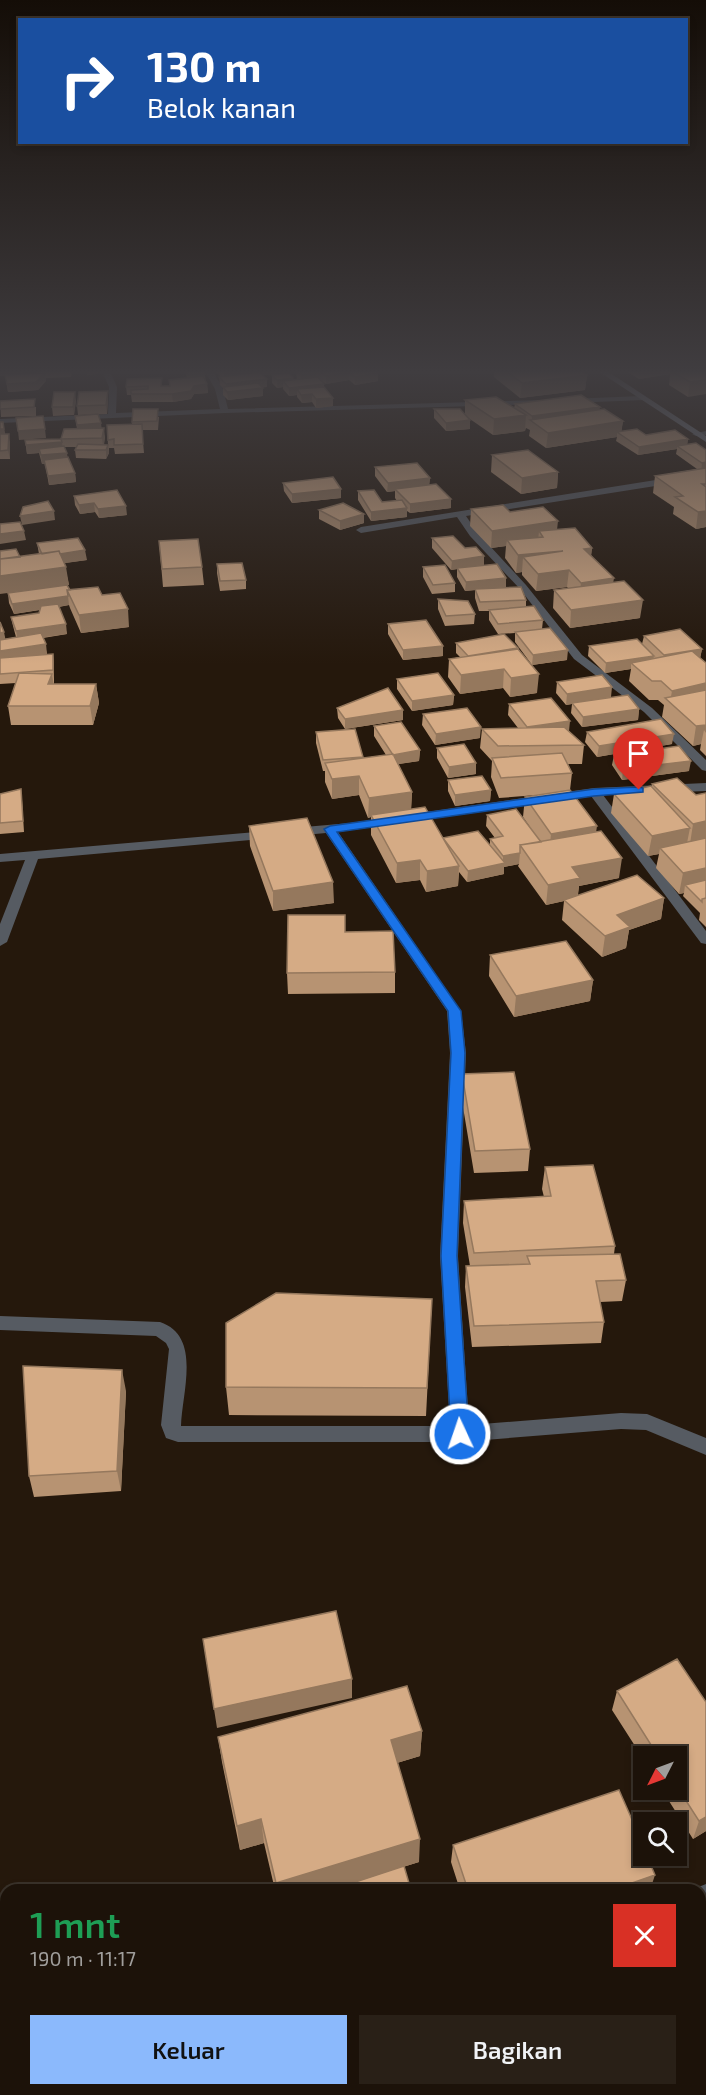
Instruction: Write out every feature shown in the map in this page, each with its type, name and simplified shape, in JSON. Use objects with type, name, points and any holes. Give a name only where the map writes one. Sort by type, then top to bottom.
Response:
[{"type":"street","points":[[361,530],[706,475]]},
{"type":"street","points":[[460,514],[473,534],[523,587],[578,657],[648,710],[706,766]]},
{"type":"street","points":[[0,858],[330,829],[594,792],[706,787]]},
{"type":"street","points":[[594,792],[706,940]]},
{"type":"street","points":[[330,829],[454,1011],[458,1053],[449,1256],[460,1434]]},
{"type":"street","points":[[0,942],[33,855]]},
{"type":"street","points":[[0,1323],[160,1329],[172,1338],[178,1349],[171,1425],[173,1431],[178,1434],[460,1434],[621,1421],[647,1422],[706,1447]]},
{"type":"building","points":[[46,469],[73,469],[75,473],[48,476]]},
{"type":"building","points":[[376,469],[422,469],[430,478],[388,483]]},
{"type":"building","points":[[510,469],[554,469],[558,472],[522,478]]},
{"type":"building","points":[[706,469],[706,484],[702,484],[706,487],[706,511],[698,512],[675,497],[683,496],[655,476]]},
{"type":"building","points":[[333,477],[341,489],[292,494],[283,483]]},
{"type":"building","points":[[436,484],[451,499],[410,504],[395,489]]},
{"type":"building","points":[[117,490],[126,506],[98,509],[94,503],[79,505],[74,496]]},
{"type":"building","points":[[374,490],[382,502],[402,500],[407,508],[371,512],[358,491]]},
{"type":"building","points":[[48,501],[54,511],[20,516],[23,507]]},
{"type":"building","points":[[343,503],[364,514],[340,521],[319,510]]},
{"type":"building","points":[[503,505],[510,512],[543,507],[558,521],[492,531],[471,509]]},
{"type":"building","points":[[20,522],[24,531],[0,534],[0,524]]},
{"type":"building","points":[[575,528],[592,548],[584,549],[614,578],[581,583],[569,570],[538,574],[523,557],[563,551],[518,555],[507,540],[543,537],[539,531]]},
{"type":"building","points":[[453,536],[465,548],[476,547],[484,556],[452,561],[432,538]]},
{"type":"building","points":[[78,538],[85,550],[42,554],[37,543]]},
{"type":"building","points":[[198,539],[202,567],[162,569],[159,541]]},
{"type":"building","points":[[16,549],[20,557],[0,559],[0,551]]},
{"type":"building","points":[[59,551],[66,567],[0,576],[0,559]]},
{"type":"building","points":[[242,563],[246,580],[220,581],[217,564]]},
{"type":"building","points":[[497,564],[506,578],[466,582],[457,568]]},
{"type":"building","points":[[445,565],[455,583],[433,585],[423,567]]},
{"type":"building","points":[[624,581],[643,600],[571,610],[554,590]]},
{"type":"building","points":[[67,585],[70,590],[67,590],[68,596],[12,604],[8,593]]},
{"type":"building","points":[[98,587],[102,595],[120,593],[128,609],[79,615],[67,590]]},
{"type":"building","points":[[521,587],[526,600],[480,602],[475,589]]},
{"type":"building","points":[[438,599],[468,601],[475,614],[446,616]]},
{"type":"building","points":[[58,604],[66,624],[16,631],[11,617],[39,613],[41,606]]},
{"type":"building","points":[[534,606],[543,620],[498,624],[489,610]]},
{"type":"building","points":[[426,620],[443,646],[403,650],[388,624]]},
{"type":"building","points":[[550,628],[568,650],[533,655],[515,632]]},
{"type":"building","points":[[680,629],[702,649],[664,655],[644,636]]},
{"type":"building","points":[[41,633],[46,644],[0,651],[0,640]]},
{"type":"building","points":[[504,634],[518,648],[468,656],[456,643]]},
{"type":"building","points":[[637,639],[654,656],[606,663],[589,646]]},
{"type":"building","points":[[518,649],[539,674],[511,678],[504,669],[461,675],[449,659]]},
{"type":"building","points":[[692,651],[706,663],[706,683],[672,691],[661,681],[652,681],[631,663]]},
{"type":"building","points":[[53,654],[53,670],[0,674],[0,658]]},
{"type":"building","points":[[19,673],[52,674],[48,684],[96,684],[90,706],[8,706]]},
{"type":"building","points":[[438,673],[454,695],[412,701],[397,679]]},
{"type":"building","points":[[602,675],[612,687],[567,694],[557,682]]},
{"type":"building","points":[[388,688],[403,710],[345,719],[337,708]]},
{"type":"building","points":[[706,690],[706,725],[696,726],[665,698]]},
{"type":"building","points":[[628,695],[639,709],[583,717],[572,703]]},
{"type":"building","points":[[551,698],[570,721],[527,727],[509,704]]},
{"type":"building","points":[[467,708],[481,727],[436,734],[423,714]]},
{"type":"building","points":[[661,719],[674,734],[599,746],[587,732]]},
{"type":"building","points":[[401,722],[420,750],[393,755],[374,726]]},
{"type":"building","points":[[564,727],[584,745],[498,746],[482,729]]},
{"type":"building","points":[[355,729],[363,757],[323,760],[316,732]]},
{"type":"building","points":[[464,744],[476,763],[449,767],[437,748]]},
{"type":"building","points":[[679,746],[691,761],[623,769],[614,755]]},
{"type":"building","points":[[562,753],[572,773],[501,778],[492,758]]},
{"type":"building","points":[[393,754],[412,792],[369,798],[359,776],[332,779],[325,763]]},
{"type":"building","points":[[482,776],[491,790],[455,795],[448,780]]},
{"type":"building","points":[[677,778],[696,795],[706,793],[706,821],[693,824],[652,784]]},
{"type":"building","points":[[651,786],[690,828],[652,836],[614,794]]},
{"type":"building","points":[[21,789],[23,821],[0,823],[0,794]]},
{"type":"building","points":[[570,790],[597,826],[551,834],[525,797]]},
{"type":"building","points":[[425,807],[459,866],[427,871],[420,860],[397,863],[371,815]]},
{"type":"building","points":[[516,809],[541,842],[520,845],[520,853],[503,856],[490,839],[503,836],[487,815]]},
{"type":"building","points":[[307,818],[333,882],[273,891],[249,826]]},
{"type":"building","points":[[478,831],[505,863],[468,871],[443,838]]},
{"type":"building","points":[[601,831],[622,858],[572,867],[580,878],[548,885],[520,845]]},
{"type":"building","points":[[706,838],[706,868],[683,873],[660,848]]},
{"type":"building","points":[[637,875],[664,898],[617,915],[630,927],[605,936],[564,900]]},
{"type":"building","points":[[706,880],[706,898],[702,899],[702,902],[685,885]]},
{"type":"building","points":[[288,915],[345,915],[345,932],[393,931],[395,972],[287,973]]},
{"type":"building","points":[[566,941],[593,980],[516,996],[490,955]]},
{"type":"building","points":[[514,1072],[530,1149],[475,1151],[462,1074]]},
{"type":"building","points":[[593,1165],[615,1246],[474,1253],[464,1201],[551,1196],[545,1167]]},
{"type":"building","points":[[620,1254],[626,1280],[596,1281],[604,1322],[474,1326],[466,1266],[530,1264],[527,1256]]},
{"type":"building","points":[[276,1293],[432,1299],[427,1388],[226,1387],[226,1323]]},
{"type":"building","points":[[23,1366],[122,1370],[117,1471],[29,1476]]},
{"type":"building","points":[[336,1611],[352,1679],[214,1709],[203,1639]]},
{"type":"building","points":[[677,1659],[706,1702],[706,1817],[699,1821],[686,1800],[687,1746],[652,1746],[617,1691]]},
{"type":"building","points":[[407,1686],[422,1731],[391,1740],[420,1839],[276,1883],[261,1819],[237,1826],[218,1737]]},
{"type":"building","points":[[619,1790],[633,1822],[633,1866],[651,1866],[655,1875],[629,1884],[466,1884],[453,1845]]},
{"type":"building","points":[[404,1866],[409,1884],[349,1884]]},
{"type":"route","points":[[460,1434],[449,1256],[458,1053],[454,1011],[330,829],[594,792],[639,790]]}]
